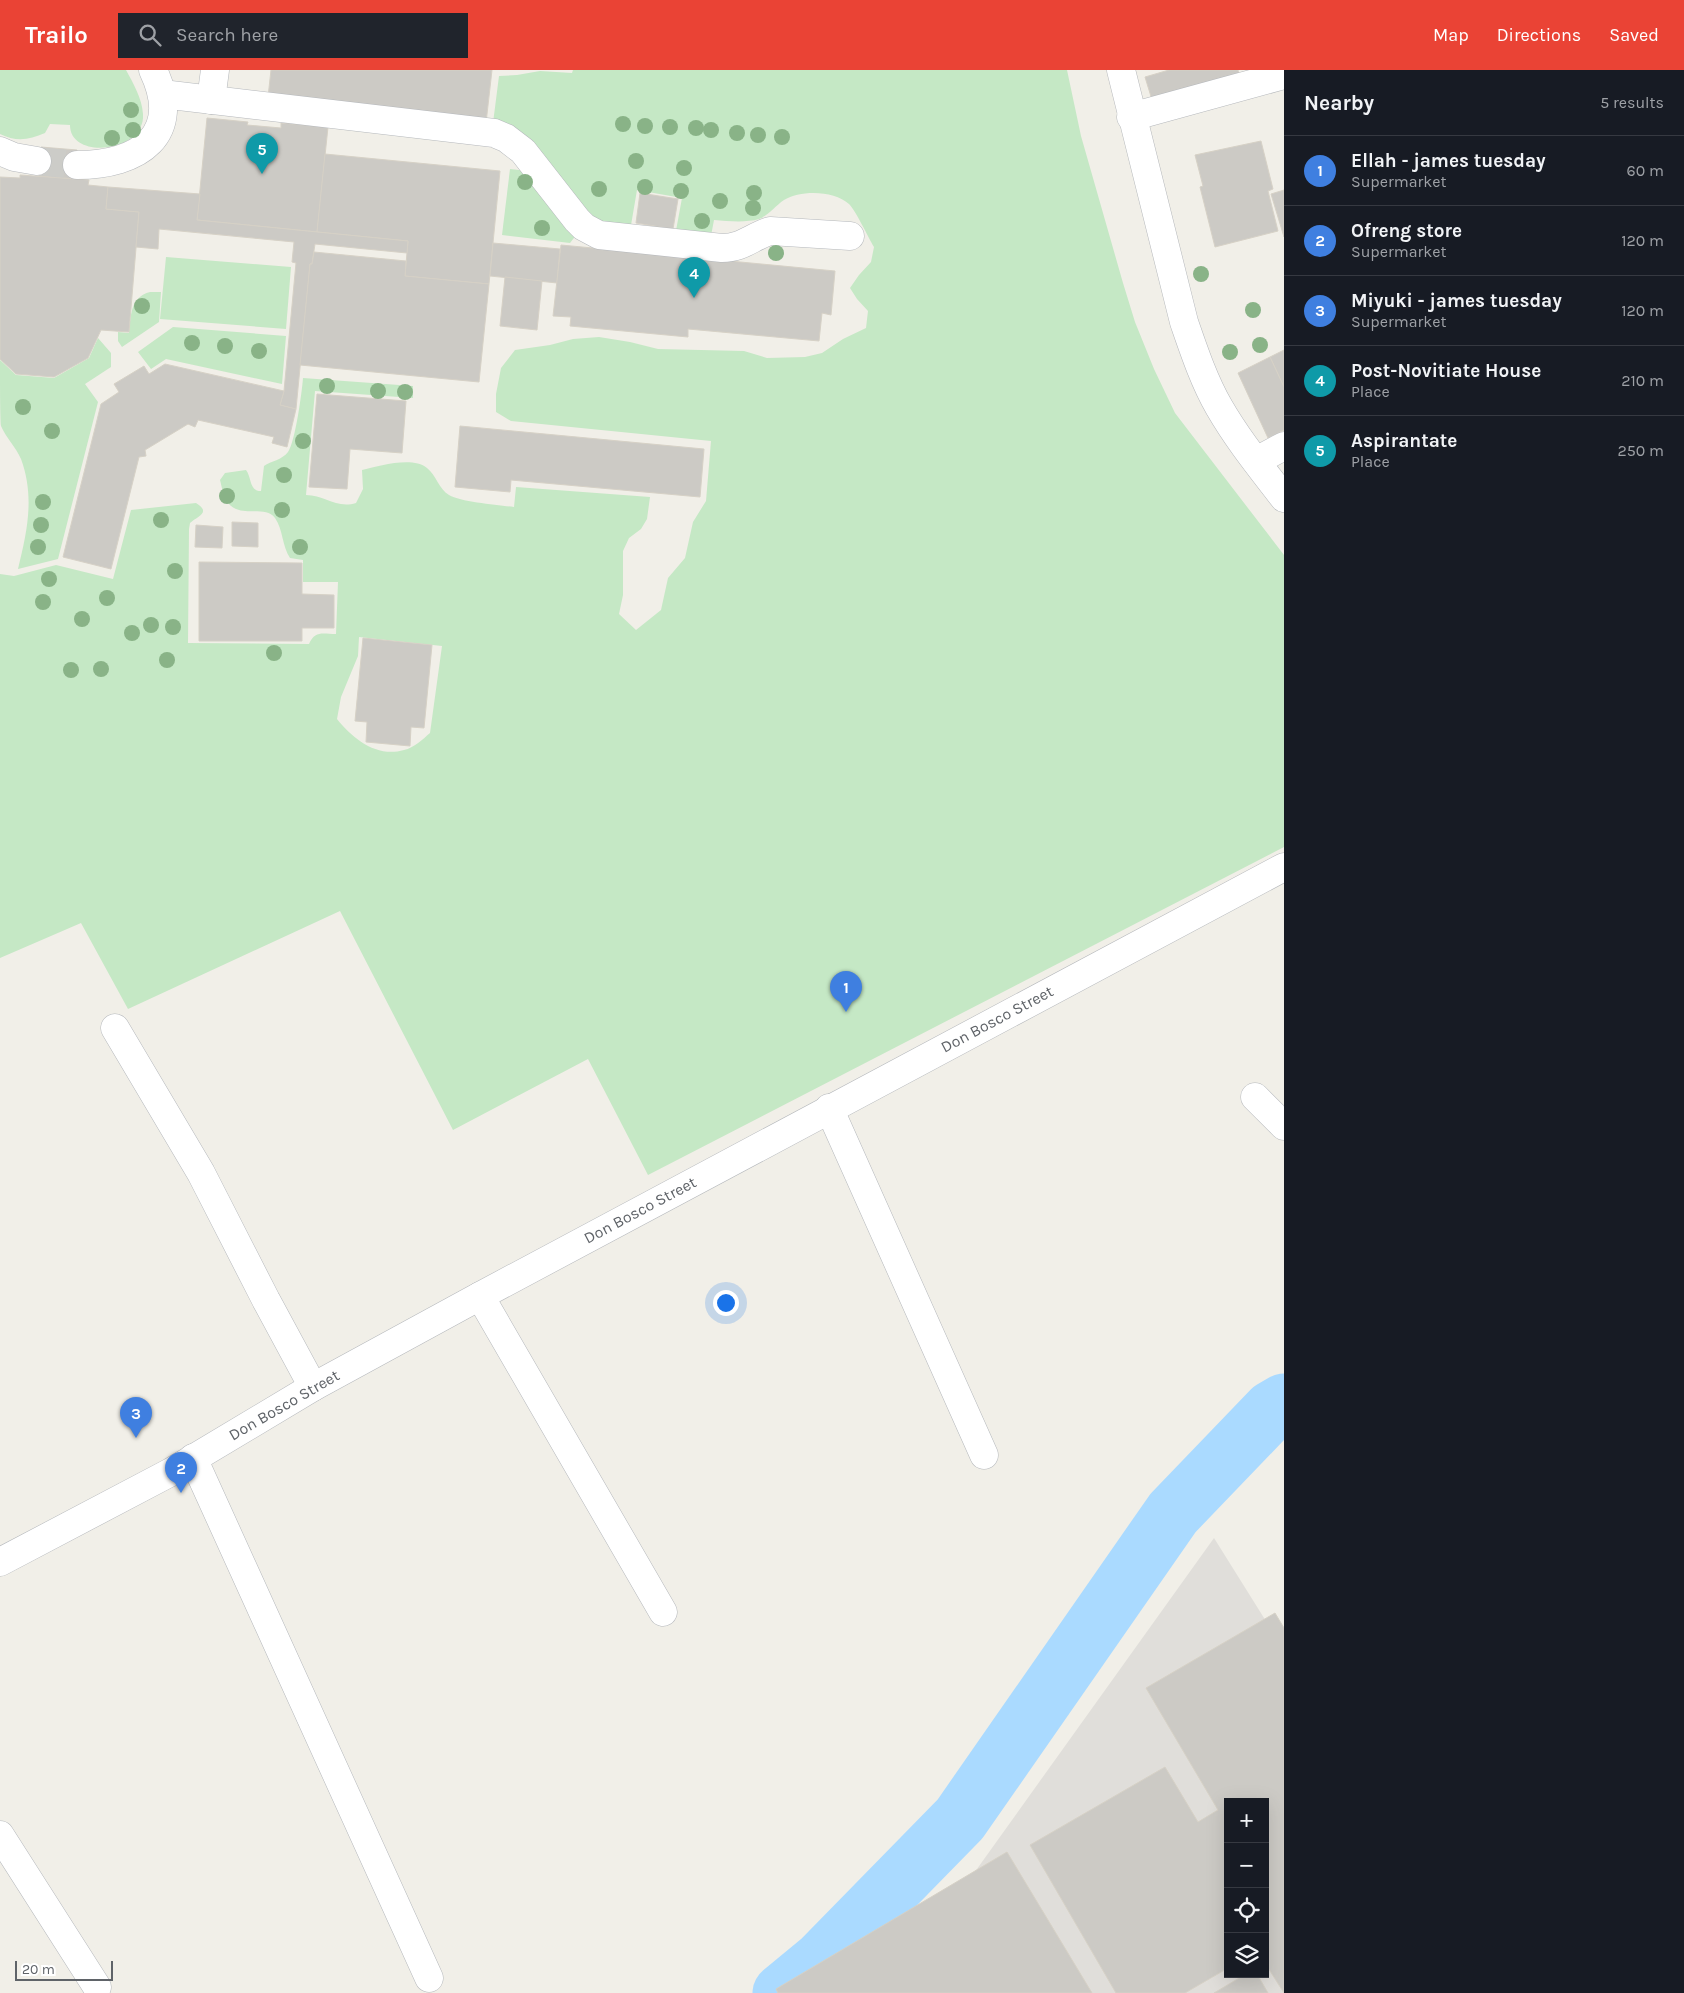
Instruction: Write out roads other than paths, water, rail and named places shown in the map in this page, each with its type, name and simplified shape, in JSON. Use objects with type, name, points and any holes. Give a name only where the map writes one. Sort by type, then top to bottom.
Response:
[{"type":"street","points":[[211,100],[215,70]]},
{"type":"street","points":[[1121,70],[1131,117],[1190,340],[1218,405],[1284,498]]},
{"type":"street","points":[[1131,117],[1284,75]]},
{"type":"street","points":[[158,82],[211,100],[494,133],[506,138],[523,151],[577,220],[584,227],[599,235],[722,248],[742,246],[760,234],[770,232],[850,236]]},
{"type":"street","points":[[77,165],[112,162],[127,158],[150,141],[161,125],[164,107],[158,82]]},
{"type":"street","points":[[0,151],[14,157],[37,161]]},
{"type":"street","points":[[1256,461],[1284,446]]},
{"type":"street","name":"Don Bosco Street","points":[[0,1562],[171,1472],[314,1387],[480,1296],[829,1108],[1284,867]]},
{"type":"street","points":[[115,1028],[201,1173],[266,1300],[314,1387]]},
{"type":"street","points":[[1255,1097],[1284,1126]]},
{"type":"street","points":[[829,1108],[984,1455]]},
{"type":"street","points":[[480,1296],[663,1612]]},
{"type":"street","points":[[193,1458],[429,1978]]},
{"type":"street","points":[[0,1835],[97,1987]]},
{"type":"waterway","points":[[782,1993],[822,1960],[960,1819],[1173,1513],[1272,1410],[1284,1403]]},
{"type":"tunnel","points":[[37,161],[77,165]]},
{"type":"place","name":"Aspirantate","points":[[262,174]]},
{"type":"place","name":"Post-Novitiate House","points":[[694,298]]},
{"type":"place","name":"Ellah - james tuesday","points":[[846,1012]]},
{"type":"place","name":"Miyuki - james tuesday","points":[[136,1438]]},
{"type":"place","name":"Ofreng store","points":[[181,1493]]}]
